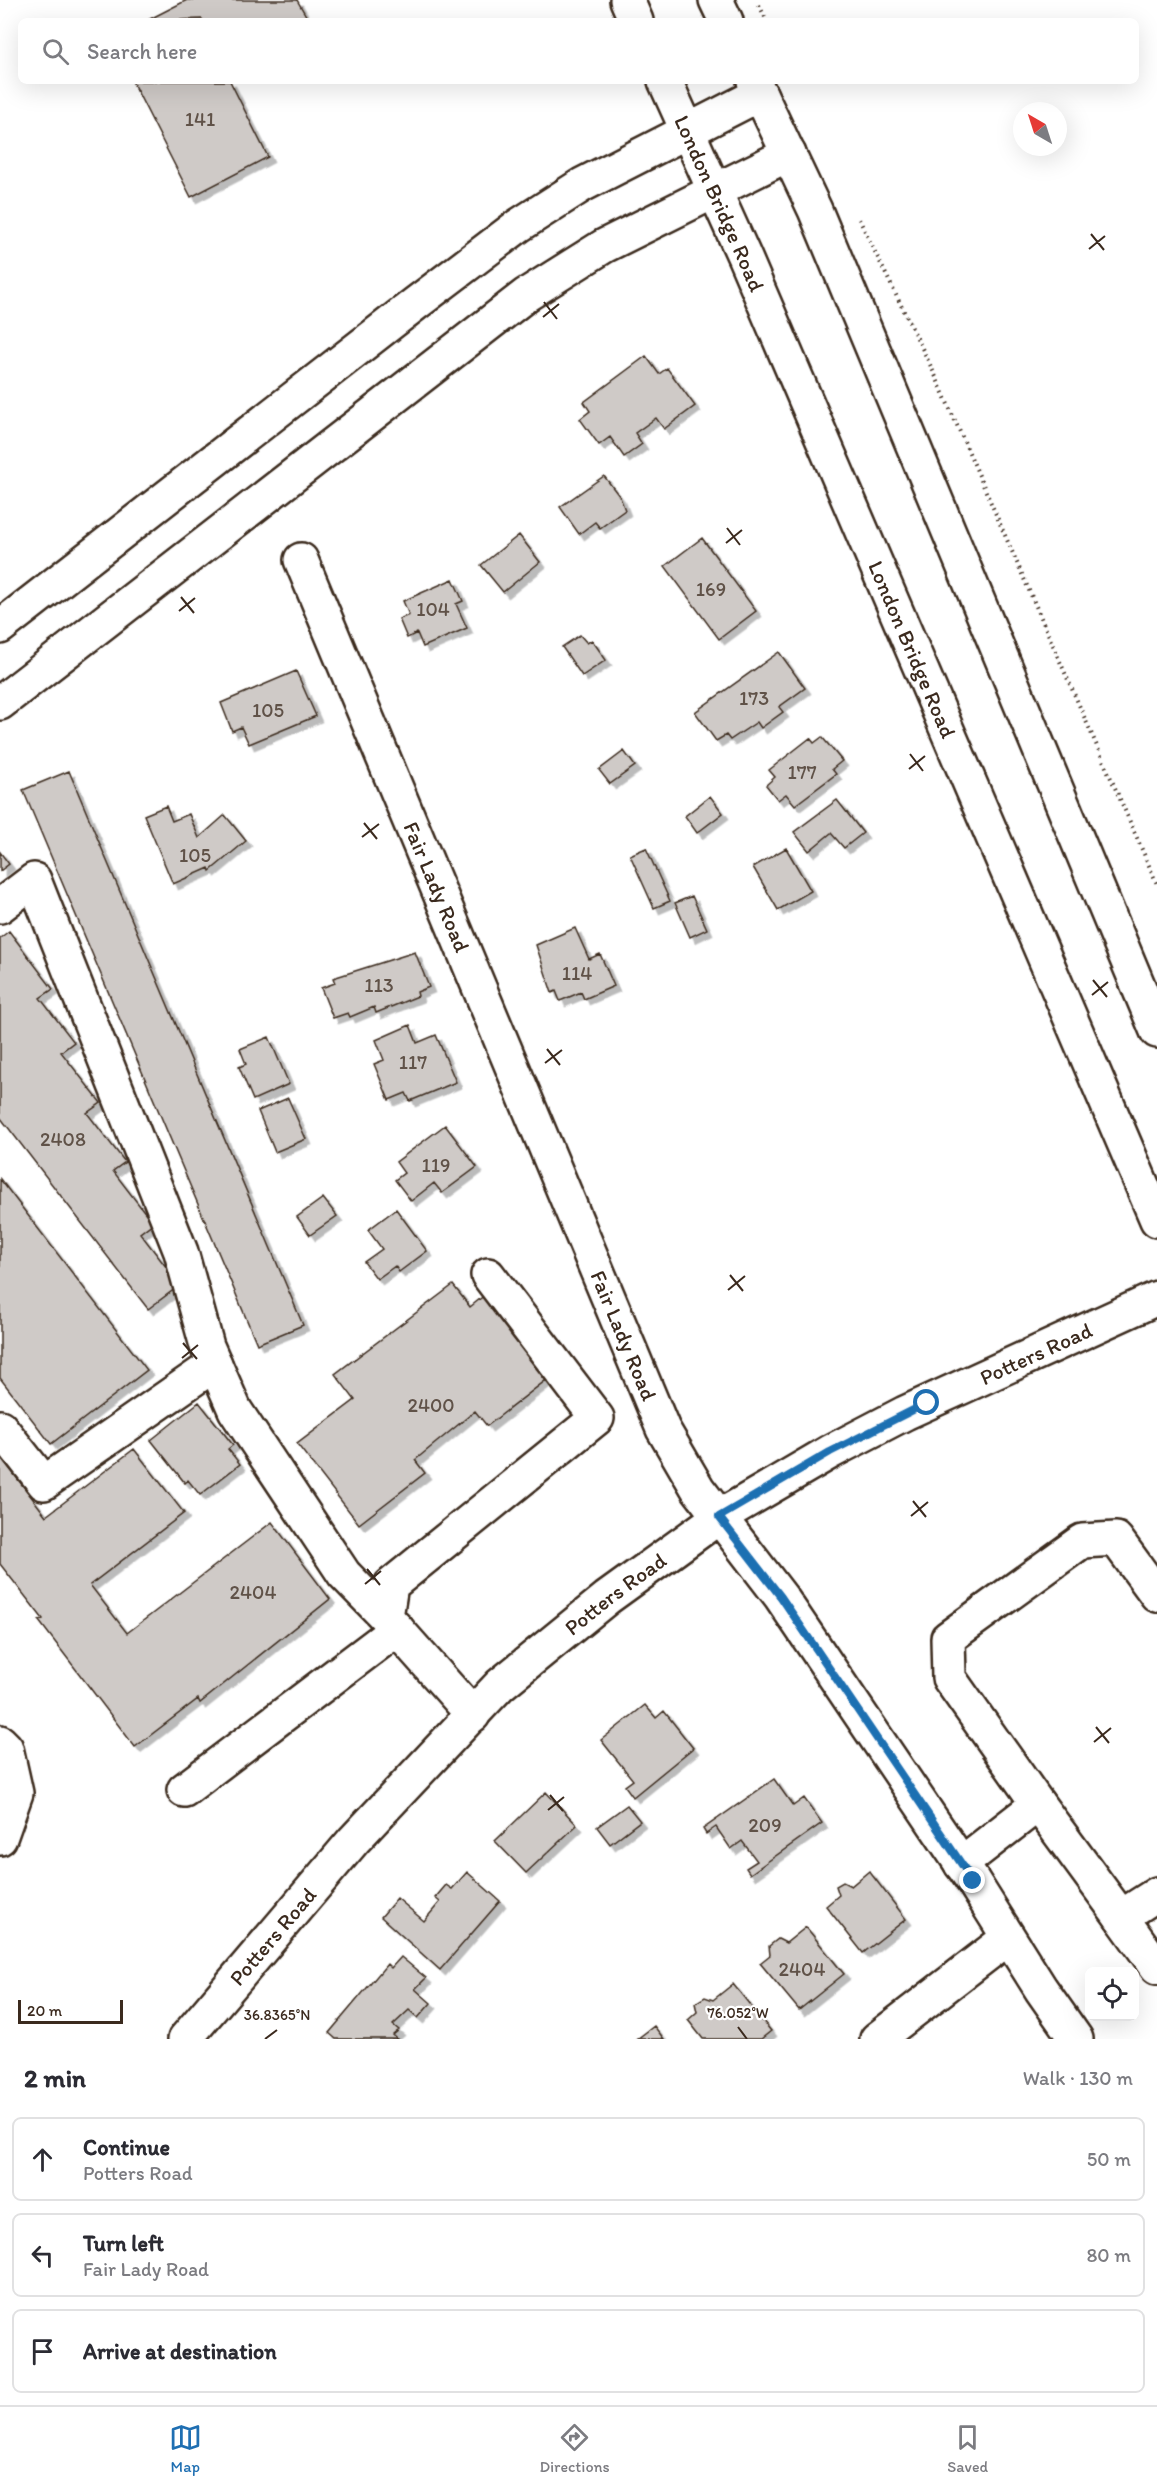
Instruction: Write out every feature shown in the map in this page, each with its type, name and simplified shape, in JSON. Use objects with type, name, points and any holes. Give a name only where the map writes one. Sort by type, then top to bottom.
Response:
[{"type":"main road","points":[[627,0],[635,18]]},
{"type":"main road","name":"London Bridge Road","points":[[666,84],[715,189],[1157,1220]]},
{"type":"main road","points":[[0,627],[518,226],[582,185],[688,129],[757,87],[824,232],[1157,1031]]},
{"type":"main road","points":[[0,703],[526,295],[604,246],[789,154]]},
{"type":"main road","name":"Fair Lady Road","points":[[301,560],[663,1429],[698,1489],[781,1597],[1076,2039]]},
{"type":"main road","points":[[0,906],[34,880],[181,1252],[207,1346],[236,1410],[344,1574],[474,1714]]},
{"type":"main road","points":[[391,1623],[391,1585],[597,1418],[488,1275]]},
{"type":"main road","name":"Potters Road","points":[[185,2039],[354,1840],[500,1685],[607,1598],[719,1517],[830,1452],[905,1413],[1157,1298]]},
{"type":"main road","points":[[0,1427],[44,1483],[215,1364]]},
{"type":"main road","points":[[1157,1595],[1116,1539],[1082,1541],[948,1638],[949,1678],[1157,1967]]},
{"type":"main road","points":[[184,1790],[391,1623]]},
{"type":"main road","points":[[0,1742],[6,1748],[16,1793],[0,1838]]},
{"type":"main road","points":[[961,1864],[1038,1804]]},
{"type":"main road","points":[[1121,1917],[1157,1894]]},
{"type":"main road","points":[[877,2039],[1008,1938]]},
{"type":"path","points":[[757,0],[766,18]]},
{"type":"path","points":[[858,217],[936,377],[1157,884]]},
{"type":"building","points":[[187,0],[297,0],[307,18],[152,18]]},
{"type":"building","points":[[134,84],[232,84],[268,157],[191,197]]},
{"type":"building","points":[[646,356],[659,374],[667,368],[695,406],[664,429],[656,418],[635,433],[642,444],[624,457],[610,437],[599,445],[580,419],[590,411],[584,402]]},
{"type":"building","points":[[604,476],[620,497],[625,510],[600,528],[595,522],[579,534],[560,507]]},
{"type":"building","points":[[519,535],[540,562],[503,592],[481,565]]},
{"type":"building","points":[[702,538],[756,611],[719,639],[665,566]]},
{"type":"building","points":[[453,579],[463,601],[456,604],[467,628],[423,647],[417,633],[407,638],[399,619],[409,615],[403,601]]},
{"type":"building","points":[[580,635],[587,643],[592,640],[606,660],[582,676],[562,647]]},
{"type":"building","points":[[779,652],[805,688],[779,707],[783,712],[761,728],[757,722],[730,740],[726,735],[716,741],[695,712]]},
{"type":"building","points":[[296,671],[316,716],[249,744],[241,727],[232,731],[221,703]]},
{"type":"building","points":[[822,737],[842,761],[832,769],[836,774],[795,805],[786,794],[778,800],[766,785],[775,777],[769,770],[810,738],[814,743]]},
{"type":"building","points":[[624,751],[635,766],[610,784],[599,770]]},
{"type":"building","points":[[69,771],[303,1325],[257,1344],[23,790]]},
{"type":"building","points":[[710,796],[723,813],[697,833],[685,816]]},
{"type":"building","points":[[837,800],[863,833],[844,848],[831,833],[809,851],[794,832]]},
{"type":"building","points":[[166,806],[172,821],[189,814],[199,838],[225,815],[246,841],[210,871],[209,868],[173,884],[144,815]]},
{"type":"building","points":[[646,848],[670,901],[654,908],[630,855]]},
{"type":"building","points":[[786,848],[811,891],[778,910],[753,867]]},
{"type":"building","points":[[0,852],[9,864],[0,871]]},
{"type":"building","points":[[692,896],[707,929],[690,937],[675,903]]},
{"type":"building","points":[[575,928],[589,959],[600,954],[614,986],[584,999],[581,992],[560,1001],[556,991],[552,993],[536,945]]},
{"type":"building","points":[[9,931],[53,989],[40,998],[74,1042],[61,1052],[101,1103],[87,1113],[125,1162],[113,1171],[153,1223],[140,1233],[180,1285],[148,1309],[0,1117],[0,938]]},
{"type":"building","points":[[415,952],[429,987],[417,992],[418,996],[376,1013],[374,1007],[350,1017],[348,1013],[333,1018],[321,988],[335,983],[333,978]]},
{"type":"building","points":[[410,1025],[417,1043],[436,1035],[456,1082],[410,1101],[406,1093],[389,1100],[374,1064],[384,1060],[376,1040]]},
{"type":"building","points":[[269,1037],[289,1084],[253,1100],[239,1067],[246,1064],[240,1049]]},
{"type":"building","points":[[288,1098],[306,1139],[275,1152],[258,1111]]},
{"type":"building","points":[[445,1125],[477,1167],[442,1193],[434,1183],[411,1201],[395,1180],[404,1173],[396,1162]]},
{"type":"building","points":[[0,1179],[147,1370],[51,1444],[0,1378]]},
{"type":"building","points":[[323,1198],[337,1216],[310,1235],[297,1217]]},
{"type":"building","points":[[396,1209],[427,1251],[399,1272],[395,1266],[377,1279],[364,1262],[382,1249],[368,1230]]},
{"type":"building","points":[[453,1285],[470,1307],[486,1294],[550,1377],[487,1426],[475,1411],[415,1460],[425,1473],[359,1524],[297,1444],[355,1400],[335,1374]]},
{"type":"building","points":[[199,1402],[233,1445],[228,1449],[240,1464],[200,1495],[188,1480],[185,1483],[151,1440]]},
{"type":"building","points":[[134,1449],[184,1513],[90,1585],[127,1633],[272,1522],[330,1599],[200,1703],[198,1699],[135,1747],[39,1621],[43,1619],[0,1564],[0,1456],[46,1516]]},
{"type":"building","points":[[645,1705],[656,1718],[664,1711],[693,1748],[633,1797],[625,1786],[633,1780],[601,1740]]},
{"type":"building","points":[[774,1779],[793,1806],[804,1798],[822,1823],[750,1874],[746,1868],[757,1861],[742,1841],[731,1849],[716,1827],[706,1834],[703,1829]]},
{"type":"building","points":[[546,1792],[577,1825],[526,1873],[495,1841]]},
{"type":"building","points":[[627,1805],[640,1821],[610,1844],[597,1827]]},
{"type":"building","points":[[869,1871],[906,1919],[863,1953],[826,1906],[839,1895],[836,1886],[843,1882],[851,1886]]},
{"type":"building","points":[[467,1872],[500,1901],[440,1970],[381,1917],[397,1898],[424,1921],[440,1902],[435,1898],[446,1885],[452,1889]]},
{"type":"building","points":[[806,1927],[844,1974],[799,2010],[760,1963],[770,1955],[769,1946],[778,1939],[786,1943]]},
{"type":"building","points":[[401,1957],[426,1978],[415,1989],[431,2003],[418,2018],[409,2010],[393,2025],[399,2030],[393,2035],[397,2039],[336,2039],[329,2033],[387,1964],[391,1968]]},
{"type":"building","points":[[733,1984],[771,2031],[761,2039],[703,2039],[688,2020],[697,2012],[695,2003],[705,1997],[713,2000]]},
{"type":"building","points":[[654,2026],[664,2039],[637,2039]]},
{"type":"route","points":[[927,1403],[830,1452],[719,1517],[781,1597],[973,1881]]}]
